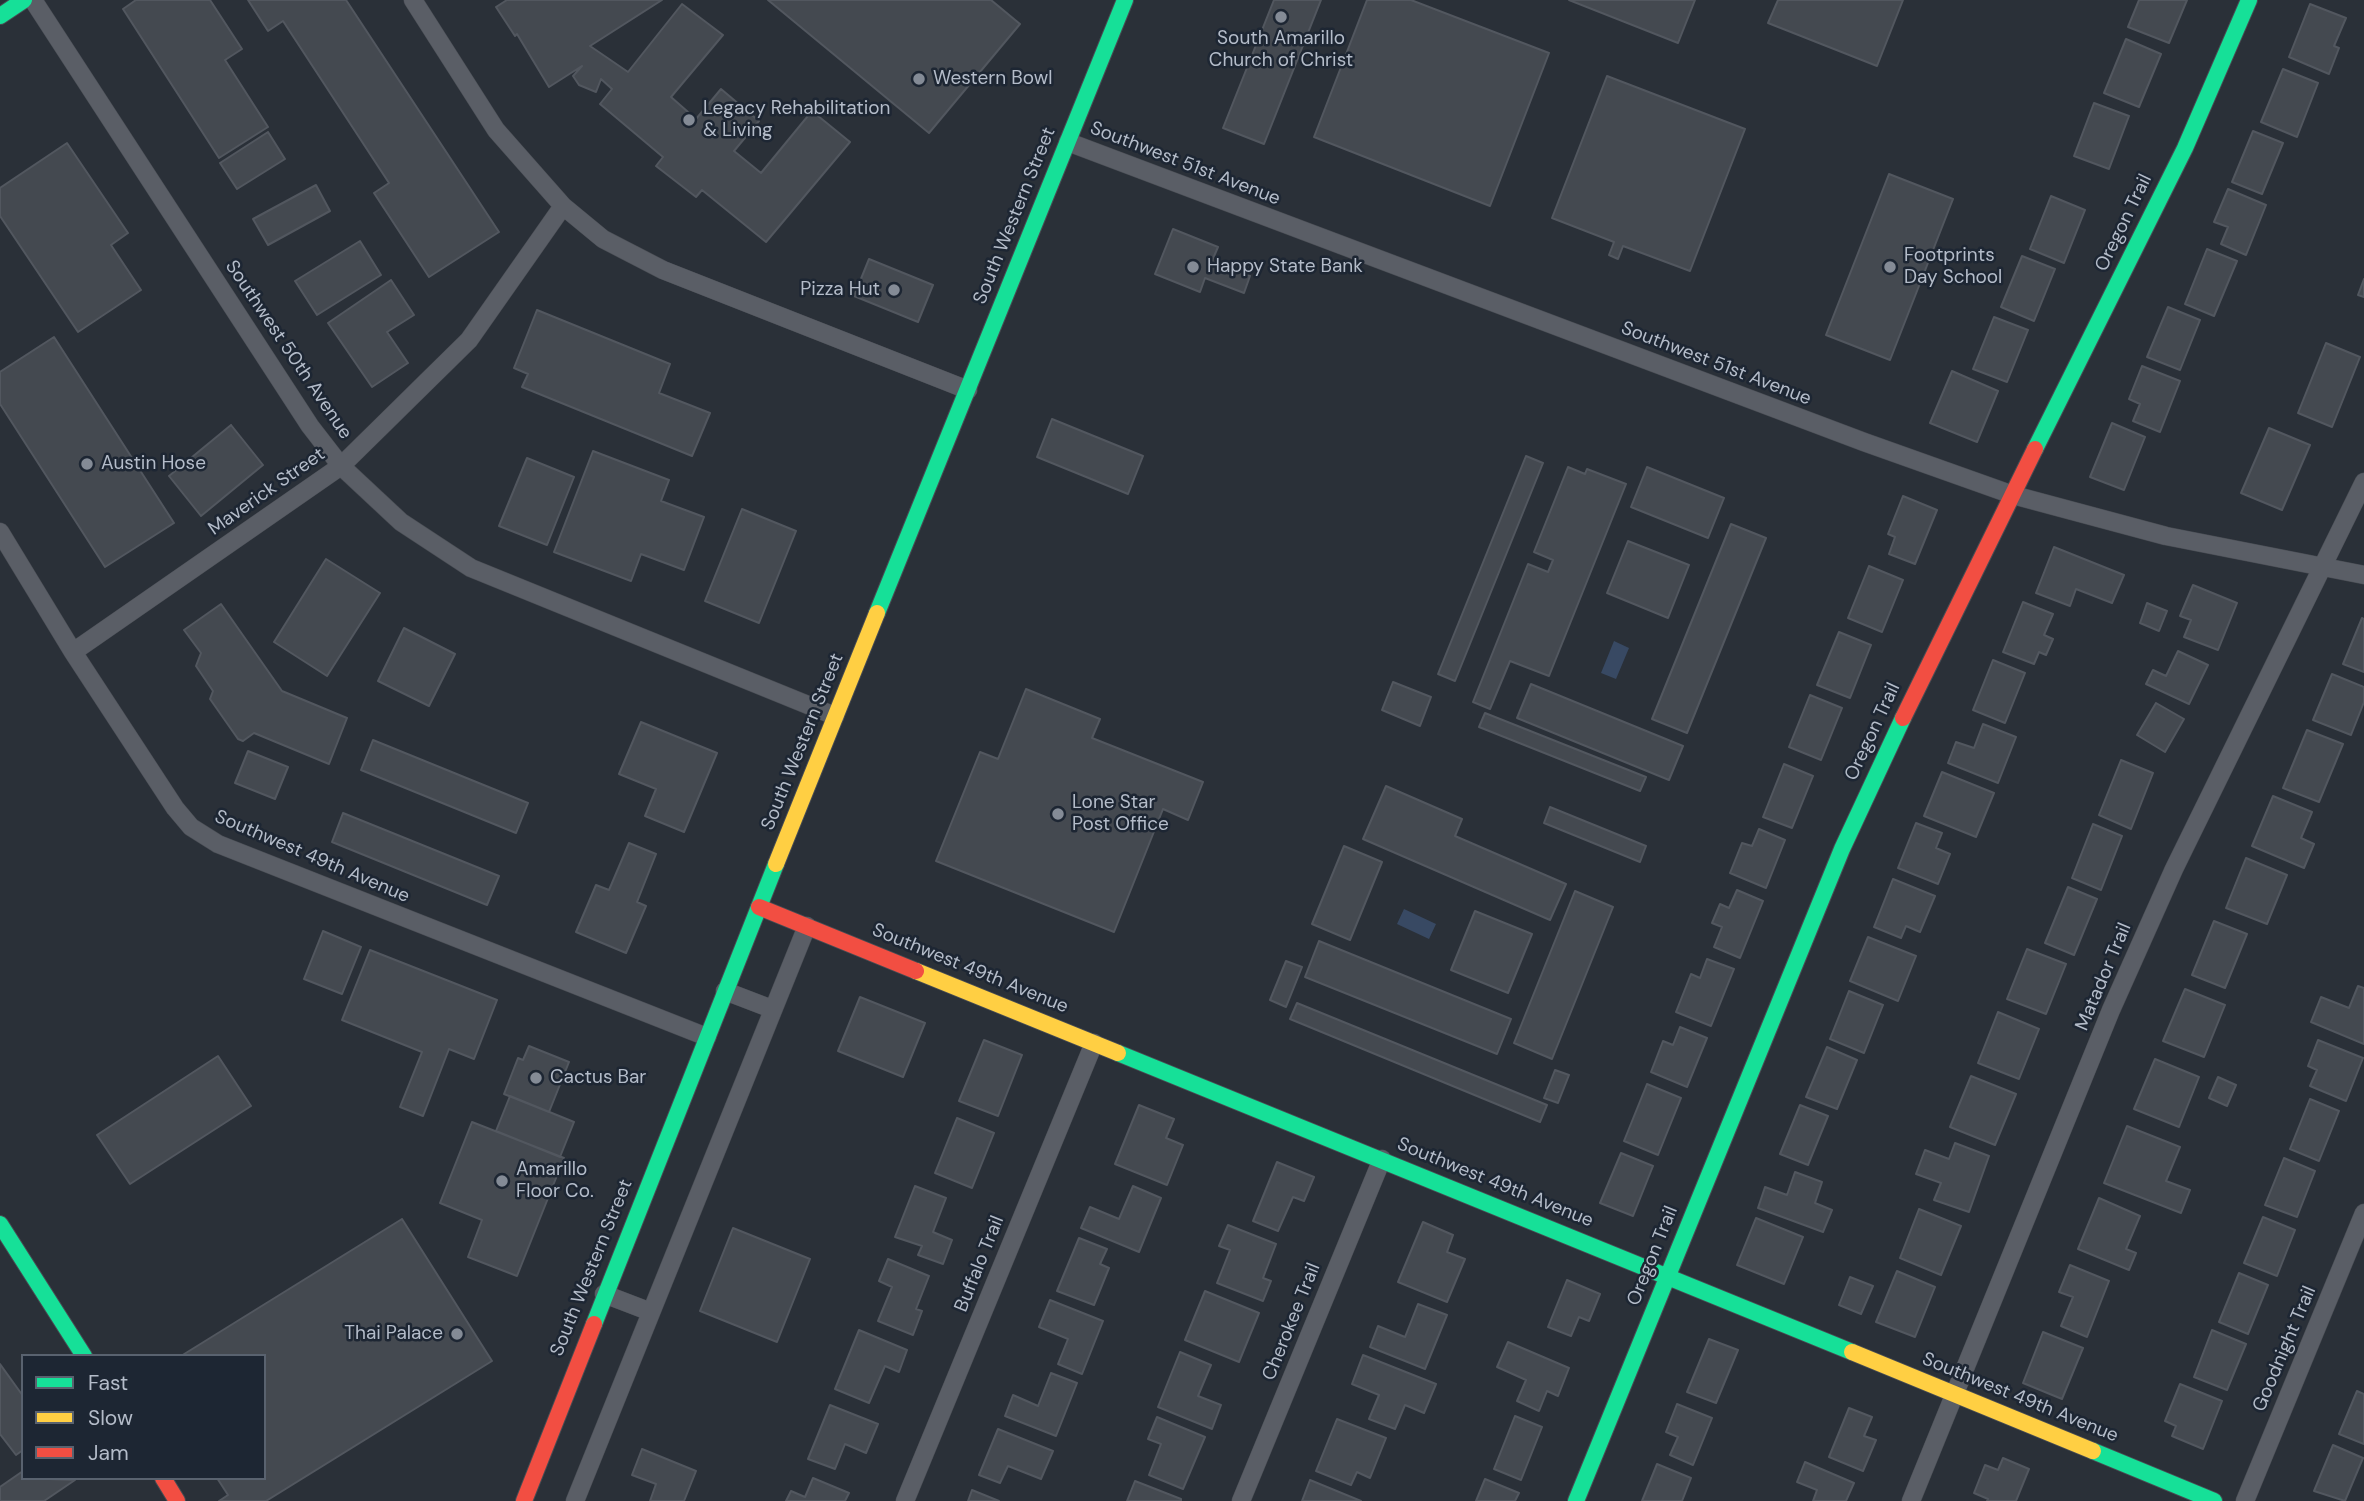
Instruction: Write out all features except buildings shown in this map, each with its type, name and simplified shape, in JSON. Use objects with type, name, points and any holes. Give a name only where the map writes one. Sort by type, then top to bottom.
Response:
[{"type":"street","points":[[0,16],[24,0]]},
{"type":"street","name":"Southwest 50th Avenue","points":[[33,0],[310,426],[341,466],[401,522],[471,568],[835,716]]},
{"type":"street","points":[[413,0],[496,130],[563,206],[603,239],[663,271],[968,390]]},
{"type":"street","name":"South Western Street","points":[[524,1501],[835,716],[1125,0]]},
{"type":"street","name":"Oregon Trail","points":[[1576,1501],[1842,849],[1930,660],[2185,148],[2249,0]]},
{"type":"street","name":"Southwest 51st Avenue","points":[[1068,142],[1840,433],[2013,495],[2166,536],[2364,575]]},
{"type":"street","name":"Maverick Street","points":[[74,652],[341,466],[469,340],[563,206]]},
{"type":"street","name":"Matador Trail","points":[[1911,1501],[2111,1010],[2174,869],[2364,482]]},
{"type":"street","name":"Southwest 49th Avenue","points":[[0,532],[175,808],[191,827],[218,844],[707,1037]]},
{"type":"street","name":"Southwest 49th Avenue","points":[[759,907],[1382,1159],[2214,1501]]},
{"type":"street","points":[[575,1501],[807,926]]},
{"type":"street","points":[[725,991],[772,1009]]},
{"type":"street","name":"Buffalo Trail","points":[[905,1501],[1094,1042]]},
{"type":"street","name":"Cherokee Trail","points":[[1241,1501],[1382,1159]]},
{"type":"street","name":"Goodnight Trail","points":[[2245,1501],[2364,1213]]},
{"type":"street","points":[[0,1224],[84,1354]]},
{"type":"street","points":[[604,1294],[651,1312]]},
{"type":"street","points":[[164,1480],[169,1498]]},
{"type":"water","points":[[1614,641],[1629,648],[1616,679],[1601,673]]},
{"type":"water","points":[[1404,909],[1436,924],[1429,939],[1397,924]]},
{"type":"traffic: fast","points":[[0,16],[24,0]]},
{"type":"traffic: fast","points":[[877,613],[1125,0]]},
{"type":"traffic: fast","points":[[2035,449],[2185,148],[2249,0]]},
{"type":"traffic: fast","points":[[1576,1501],[1842,849],[1903,718]]},
{"type":"traffic: fast","points":[[594,1324],[776,864]]},
{"type":"traffic: fast","points":[[1118,1053],[1852,1352]]},
{"type":"traffic: fast","points":[[0,1224],[83,1354]]},
{"type":"traffic: fast","points":[[2093,1451],[2214,1501]]},
{"type":"traffic: slow","points":[[776,864],[877,613]]},
{"type":"traffic: slow","points":[[916,971],[1118,1053]]},
{"type":"traffic: slow","points":[[1852,1352],[2093,1451]]},
{"type":"traffic: jam","points":[[1903,718],[2035,449]]},
{"type":"traffic: jam","points":[[759,907],[916,971]]},
{"type":"traffic: jam","points":[[524,1501],[594,1324]]},
{"type":"traffic: jam","points":[[164,1480],[177,1501]]},
{"type":"place","name":"South Amarillo Church of Christ","points":[[1281,17]]},
{"type":"place","name":"Western Bowl","points":[[919,79]]},
{"type":"place","name":"Legacy Rehabilitation & Living","points":[[689,120]]},
{"type":"place","name":"Happy State Bank","points":[[1193,267]]},
{"type":"place","name":"Footprints Day School","points":[[1890,267]]},
{"type":"place","name":"Pizza Hut","points":[[894,290]]},
{"type":"place","name":"Austin Hose","points":[[87,464]]},
{"type":"place","name":"Lone Star Post Office","points":[[1058,814]]},
{"type":"place","name":"Cactus Bar","points":[[536,1078]]},
{"type":"place","name":"Amarillo Floor Co.","points":[[502,1181]]},
{"type":"place","name":"Thai Palace","points":[[457,1334]]}]
